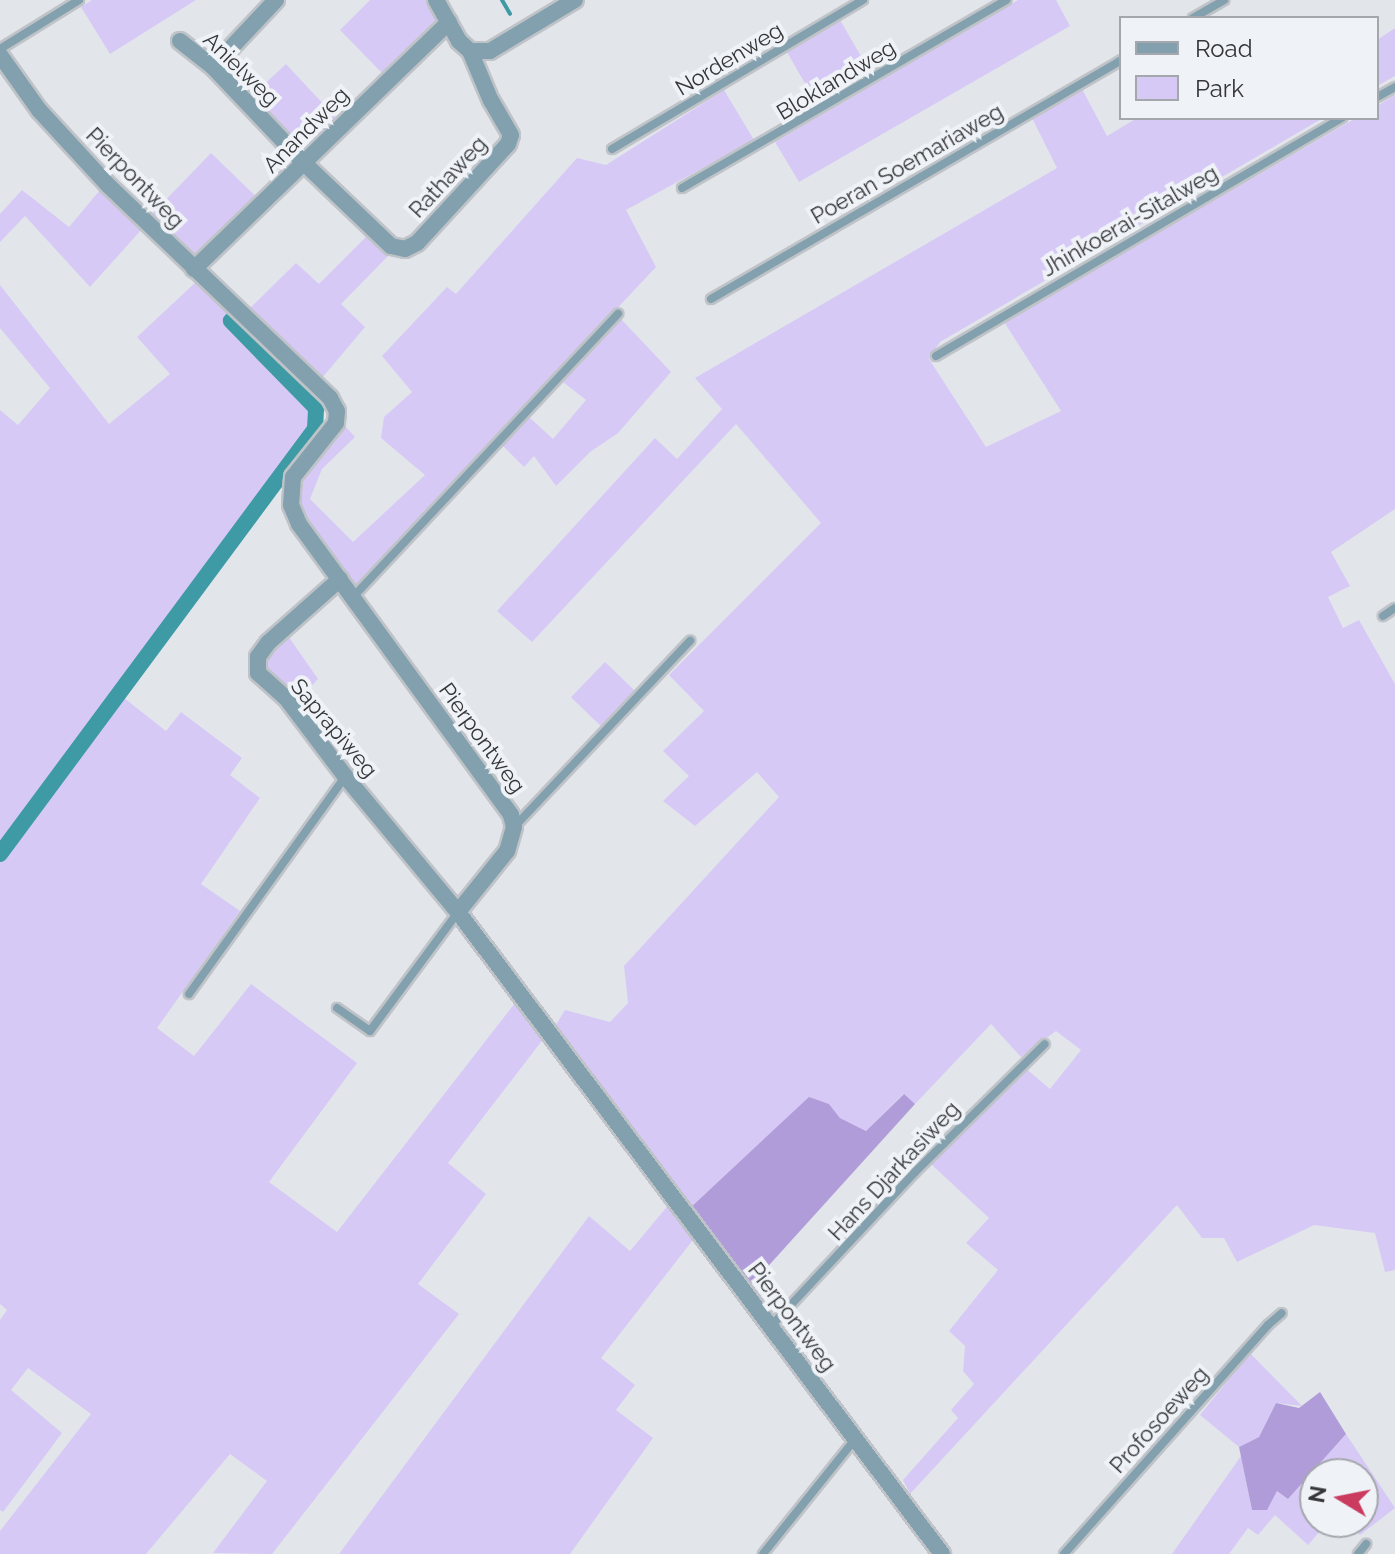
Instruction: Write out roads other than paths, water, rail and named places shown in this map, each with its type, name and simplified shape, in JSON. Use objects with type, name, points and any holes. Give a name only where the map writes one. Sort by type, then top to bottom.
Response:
[{"type":"street","points":[[213,67],[276,0]]},
{"type":"street","points":[[436,0],[470,51],[490,51],[575,0]]},
{"type":"street","name":"Anandweg","points":[[194,269],[449,22]]},
{"type":"street","name":"Anielweg","points":[[180,41],[213,67],[304,163]]},
{"type":"street","name":"Rathaweg","points":[[304,163],[391,246],[405,249],[417,243],[508,144],[511,135],[491,101],[470,51]]},
{"type":"street","name":"Pierpontweg","points":[[0,52],[39,110],[109,186],[330,398],[337,411],[336,423],[293,477],[291,505],[299,524],[511,815],[514,827],[507,851],[458,912],[942,1554]]},
{"type":"street","name":"Saprapiweg","points":[[340,579],[268,643],[260,653],[257,667],[265,682],[286,698],[345,776],[458,912]]},
{"type":"lane","points":[[0,52],[79,0]]},
{"type":"lane","name":"Nordenweg","points":[[612,149],[863,0]]},
{"type":"lane","name":"Bloklandweg","points":[[682,188],[1006,0]]},
{"type":"lane","points":[[1196,16],[1224,0]]},
{"type":"lane","name":"Poeran Soemariaweg","points":[[711,299],[1119,61]]},
{"type":"lane","name":"Jhinkoerai-Sitalweg","points":[[936,356],[1339,120]]},
{"type":"lane","points":[[353,597],[618,314]]},
{"type":"lane","points":[[1383,616],[1395,608]]},
{"type":"lane","points":[[514,827],[690,641]]},
{"type":"lane","points":[[189,994],[345,776]]},
{"type":"lane","points":[[337,1008],[370,1031],[458,912]]},
{"type":"lane","name":"Hans Djarkasiweg","points":[[771,1326],[915,1172],[1045,1044]]},
{"type":"lane","name":"Profosoeweg","points":[[1064,1554],[1282,1313]]},
{"type":"lane","points":[[763,1554],[856,1437]]},
{"type":"lane","points":[[1358,1554],[1366,1544]]},
{"type":"waterway","points":[[502,0],[510,14]]},
{"type":"waterway","points":[[0,854],[315,429],[316,408],[231,321]]}]
